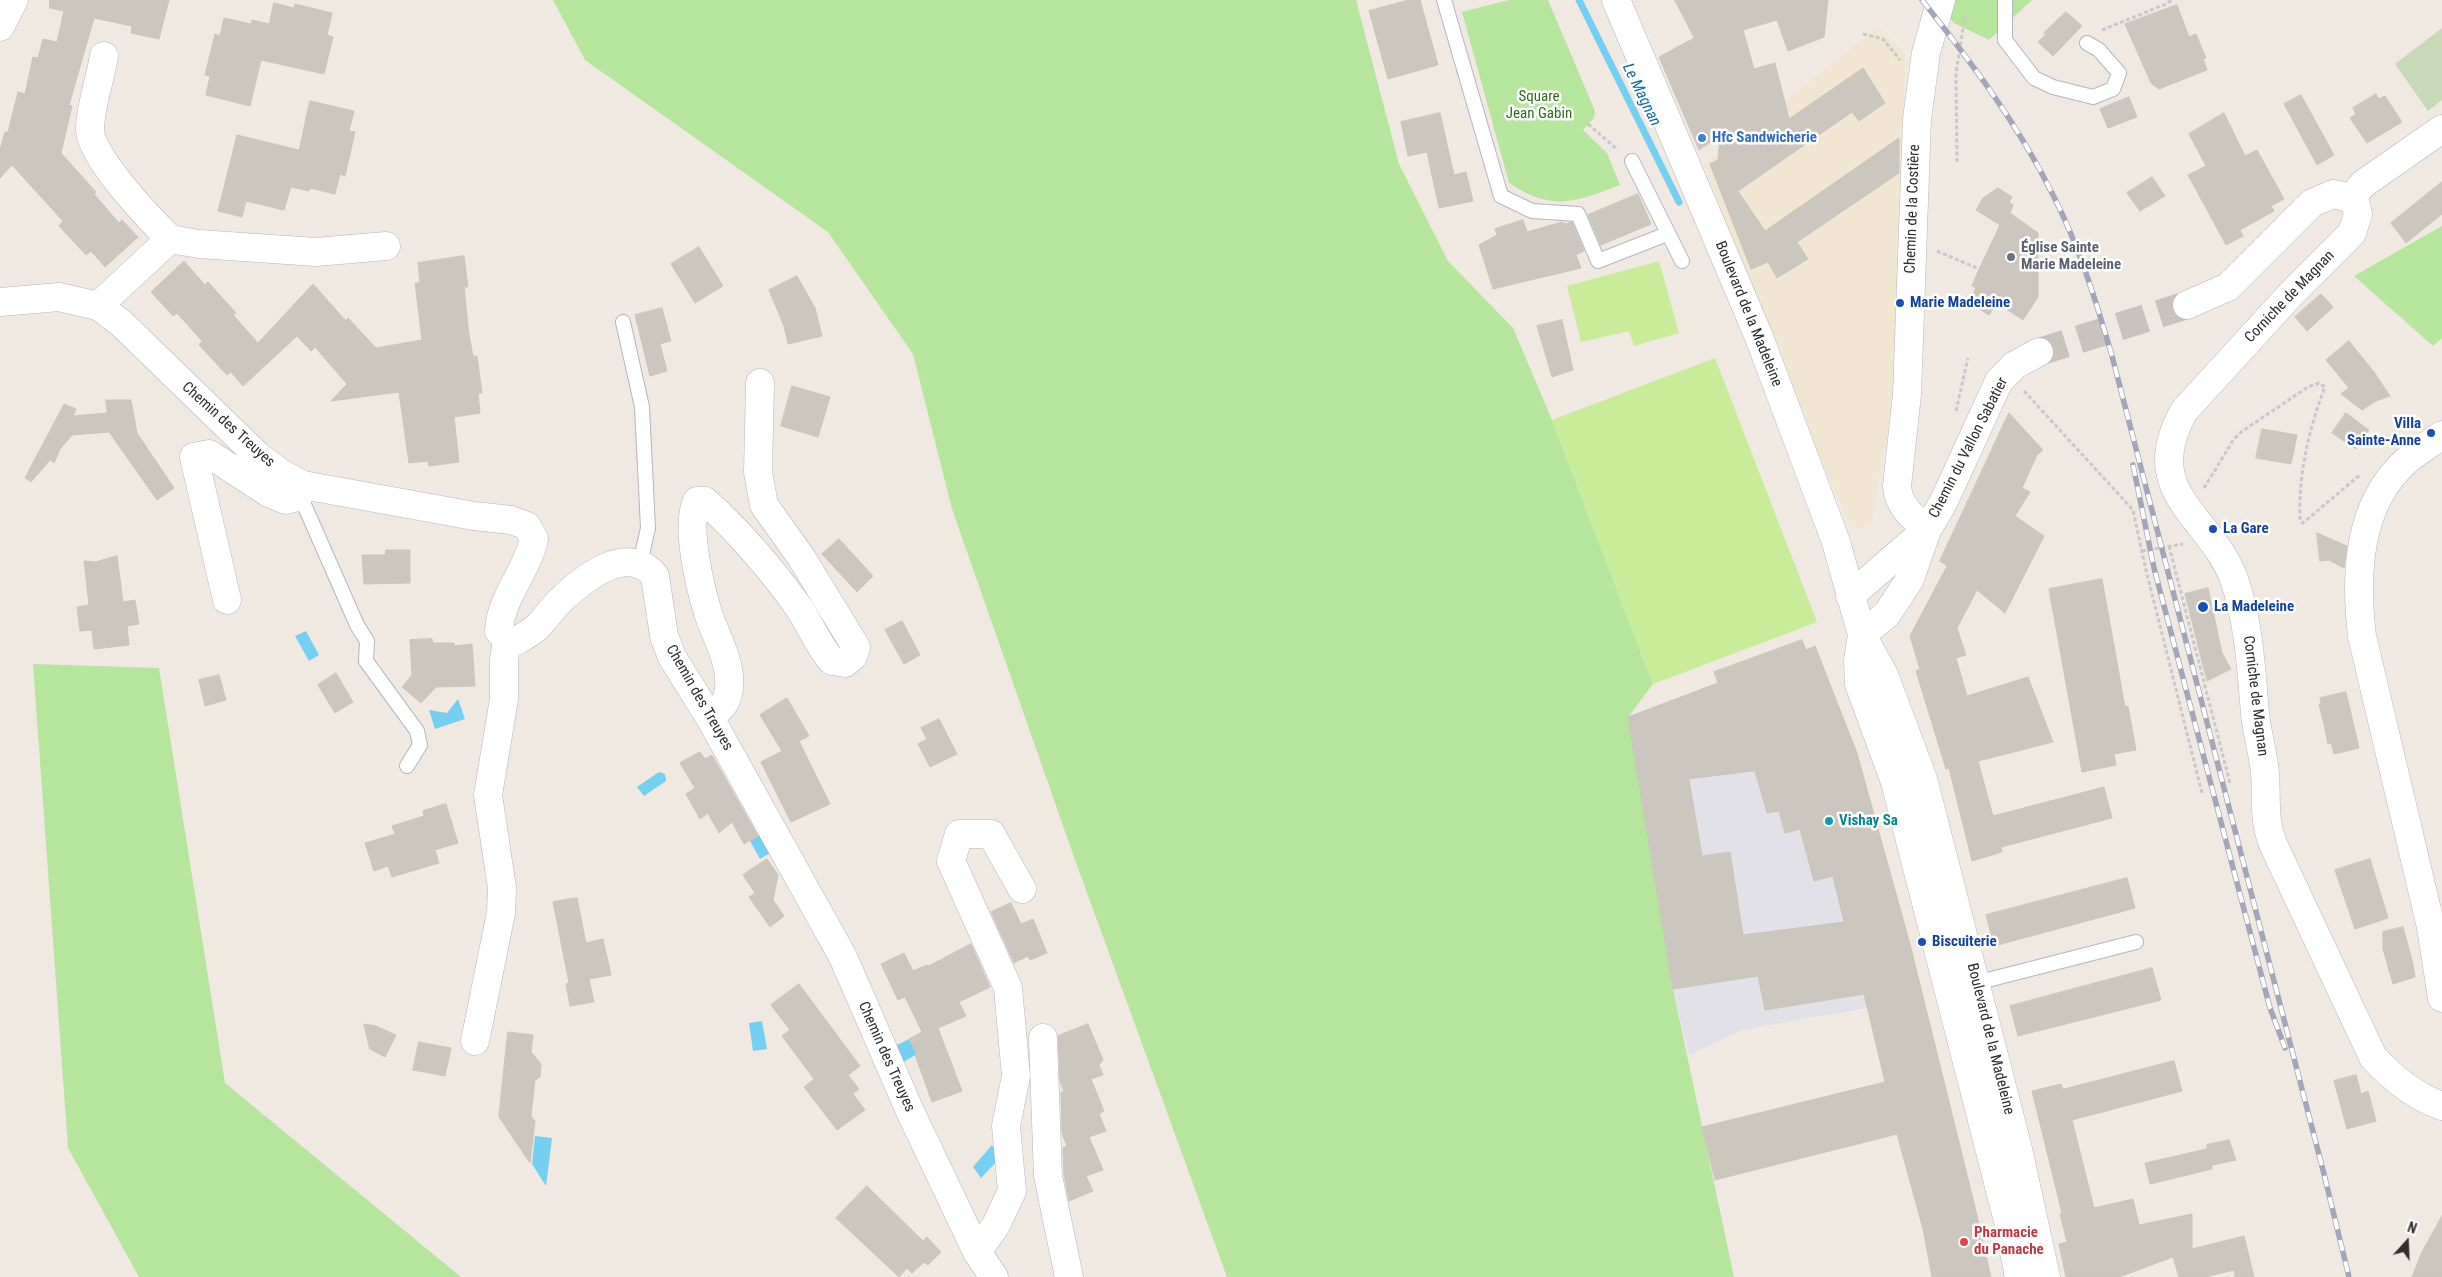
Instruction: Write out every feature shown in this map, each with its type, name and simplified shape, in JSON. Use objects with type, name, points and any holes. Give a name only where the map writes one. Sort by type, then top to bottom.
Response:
[{"type":"street","points":[[0,27],[14,0]]},
{"type":"street","name":"Boulevard de la Madeleine","points":[[1616,0],[1759,337],[1836,542],[1862,635],[1884,675],[1923,780],[2018,1149],[2046,1277]]},
{"type":"street","name":"Chemin de la Costière","points":[[1926,530],[1904,507],[1897,494],[1897,486],[1907,394],[1912,212],[1917,119],[1926,53],[1953,5]]},
{"type":"street","points":[[104,56],[89,130],[96,148],[132,201],[170,239],[199,244],[316,252],[386,246]]},
{"type":"street","points":[[2187,305],[2228,287],[2312,203],[2333,194],[2351,198],[2363,184],[2442,129]]},
{"type":"street","name":"Corniche de Magnan","points":[[2351,198],[2358,214],[2352,233],[2290,294],[2198,395],[2179,420],[2170,446],[2169,463],[2176,490],[2189,513],[2212,541],[2228,565],[2241,601],[2252,659],[2255,713],[2265,777],[2265,818],[2273,844],[2373,1057],[2389,1075],[2414,1093],[2442,1106]]},
{"type":"street","points":[[98,306],[170,239]]},
{"type":"street","name":"Chemin des Treuyes","points":[[0,302],[59,297],[98,306],[121,323],[258,456],[301,491],[511,520],[527,526],[534,539],[532,550],[514,582],[500,619],[499,631],[507,639]]},
{"type":"street","name":"Chemin du Vallon Sabatier","points":[[1862,635],[1887,614],[1910,579],[1926,530],[1943,503],[1999,381],[2007,372],[2039,352]]},
{"type":"street","points":[[710,718],[727,700],[728,677],[722,644],[709,615],[701,583],[692,517],[697,501],[705,501],[726,519],[797,606],[822,649],[832,661],[845,663],[853,656],[856,647],[801,557],[764,505],[758,472],[760,383]]},
{"type":"street","points":[[2442,434],[2405,462],[2377,498],[2365,532],[2361,553],[2358,606],[2362,636],[2431,927],[2442,998]]},
{"type":"street","points":[[227,600],[194,457],[209,454],[269,493],[286,500],[301,491]]},
{"type":"street","name":"Chemin du Vallon Sabatier","points":[[1850,596],[1926,530]]},
{"type":"street","points":[[475,1041],[501,913],[502,888],[488,795],[504,699],[504,660],[507,639],[516,641],[535,629],[561,599],[593,574],[623,561],[640,563]]},
{"type":"street","name":"Chemin des Treuyes","points":[[640,563],[656,576],[664,636],[672,657],[710,718],[843,958],[909,1109],[977,1252],[994,1277]]},
{"type":"street","name":"Boulevard de la Madeleine","points":[[1862,635],[1858,661],[1859,684],[1896,782],[2010,1229],[2019,1277]]},
{"type":"street","points":[[977,1252],[996,1225],[1012,1191],[1006,1126],[1016,1076],[1008,988],[951,861],[959,834],[991,834],[1022,890]]},
{"type":"street","points":[[1043,1038],[1048,1176],[1069,1277]]},
{"type":"lane","points":[[1444,0],[1501,196],[1532,211],[1578,214],[1598,261],[1668,234]]},
{"type":"lane","points":[[2005,0],[2005,40],[2034,78],[2053,87],[2093,97],[2113,88],[2119,73],[2099,50],[2087,43]]},
{"type":"lane","points":[[1632,161],[1682,261]]},
{"type":"lane","points":[[623,322],[642,407],[648,528],[640,563]]},
{"type":"lane","points":[[301,491],[306,509],[356,625],[366,640],[366,661],[417,731],[420,745],[407,766]]},
{"type":"lane","points":[[1948,990],[2136,942]]},
{"type":"path","points":[[2087,43],[2105,28],[2172,0]]},
{"type":"path","points":[[1953,5],[1957,162]]},
{"type":"path","points":[[1863,34],[1883,40],[1911,73],[1922,78]]},
{"type":"path","points":[[1588,124],[1632,161]]},
{"type":"path","points":[[1938,251],[1978,269]]},
{"type":"path","points":[[1955,414],[1968,358]]},
{"type":"path","points":[[2007,372],[2133,510],[2202,792]]},
{"type":"path","points":[[2189,513],[2234,439],[2308,387],[2320,383],[2325,387],[2313,418],[2308,443],[2299,505],[2300,520],[2303,523],[2366,470]]},
{"type":"path","points":[[2142,551],[2169,546],[2230,783]]},
{"type":"shaded area","points":[[1878,27],[1905,54],[1902,206],[1891,413],[1871,525],[1851,527],[1773,352],[1705,164]]},
{"type":"shaded area","name":"Vishay Sa","points":[[1815,646],[1857,753],[1923,998],[1742,1030],[1689,1055],[1673,989],[1628,717]]},
{"type":"green space","points":[[553,0],[1356,0],[1399,164],[1448,261],[1513,328],[1552,420],[1653,684],[1628,717],[1673,989],[1734,1277],[1227,1277],[1074,857],[952,509],[913,354],[828,232],[585,60]]},
{"type":"green space","name":"Square Jean Gabin","points":[[1509,0],[1548,0],[1595,111],[1594,118],[1583,130],[1607,153],[1620,185],[1590,196],[1564,201],[1552,201],[1539,198],[1509,183],[1462,12]]},
{"type":"green space","points":[[1935,0],[2032,0],[1989,40],[1954,23]]},
{"type":"green space","points":[[2442,28],[2442,100],[2428,111],[2395,64]]},
{"type":"green space","points":[[2442,226],[2442,338],[2433,346],[2354,276]]},
{"type":"green space","points":[[1659,261],[1679,333],[1634,346],[1629,331],[1581,342],[1567,286]]},
{"type":"green space","points":[[1715,358],[1817,622],[1653,684],[1552,420]]},
{"type":"green space","points":[[33,664],[159,668],[225,1083],[461,1277],[139,1277],[68,1148]]},
{"type":"water","points":[[306,631],[319,655],[309,661],[295,636]]},
{"type":"water","points":[[458,699],[465,719],[435,729],[429,710],[447,713]]},
{"type":"water","points":[[659,772],[665,774],[666,781],[644,796],[637,787]]},
{"type":"water","points":[[765,831],[775,850],[760,859],[750,841]]},
{"type":"water","points":[[762,1021],[767,1049],[753,1051],[749,1023]]},
{"type":"water","points":[[909,1039],[917,1054],[902,1063],[893,1047]]},
{"type":"water","points":[[535,1136],[552,1138],[546,1186],[532,1164]]},
{"type":"water","points":[[992,1145],[1000,1158],[981,1178],[973,1167]]},
{"type":"building","points":[[50,0],[169,0],[159,39],[131,33],[132,26],[94,18],[69,105],[72,106],[61,153],[96,192],[94,194],[119,223],[122,220],[138,237],[105,267],[91,251],[86,255],[59,226],[63,221],[12,165],[0,178],[0,150],[5,132],[8,132],[18,92],[25,94],[33,57],[38,58],[43,39],[57,42],[64,11],[50,8]]},
{"type":"building","points":[[1409,0],[1420,0],[1438,65],[1388,79],[1369,11]]},
{"type":"building","points":[[1675,0],[1828,0],[1824,37],[1788,51],[1777,20],[1743,30],[1754,69],[1775,63],[1789,119],[1863,68],[1885,103],[1859,121],[1852,112],[1738,191],[1765,231],[1899,138],[1899,173],[1797,242],[1808,259],[1777,278],[1768,262],[1751,269],[1710,164],[1718,160],[1720,136],[1699,150],[1659,57],[1694,38]]},
{"type":"building","points":[[274,3],[294,8],[295,4],[332,13],[327,35],[333,37],[324,74],[261,60],[250,106],[206,95],[210,76],[205,75],[215,34],[220,36],[224,18],[251,24],[252,20],[269,24]]},
{"type":"building","points":[[2177,5],[2189,37],[2196,34],[2206,58],[2203,59],[2207,70],[2159,89],[2151,83],[2125,24]]},
{"type":"building","points":[[2066,12],[2082,26],[2053,56],[2038,42],[2046,34],[2044,33]]},
{"type":"building","points":[[2376,94],[2379,99],[2385,96],[2402,122],[2367,143],[2350,118],[2356,114],[2353,108]]},
{"type":"building","points":[[2301,95],[2334,155],[2317,165],[2284,104]]},
{"type":"building","points":[[2129,97],[2137,117],[2108,128],[2100,109]]},
{"type":"building","points":[[310,101],[354,111],[349,131],[355,132],[345,176],[340,174],[335,194],[310,188],[309,191],[291,187],[284,210],[246,201],[242,217],[218,211],[237,135],[299,150]]},
{"type":"building","points":[[1440,113],[1454,175],[1466,172],[1473,201],[1439,208],[1427,152],[1408,156],[1401,122]]},
{"type":"building","points":[[2224,113],[2245,156],[2257,150],[2284,199],[2271,206],[2274,211],[2240,230],[2243,236],[2226,245],[2188,175],[2206,166],[2189,134]]},
{"type":"building","points":[[2152,177],[2165,196],[2140,211],[2127,193]]},
{"type":"building","points":[[2442,182],[2442,214],[2406,243],[2391,223]]},
{"type":"building","name":"Église Sainte Marie Madeleine","points":[[1998,188],[2012,197],[2009,202],[2013,205],[2010,213],[2038,233],[2038,297],[2023,320],[1997,303],[1989,315],[1969,302],[1976,288],[1972,286],[2000,225],[1976,210],[1983,198]]},
{"type":"building","points":[[1638,194],[1651,224],[1601,245],[1588,215]]},
{"type":"building","points":[[1523,220],[1527,232],[1562,222],[1565,224],[1572,222],[1584,251],[1576,255],[1581,268],[1493,289],[1479,245],[1497,235],[1495,229]]},
{"type":"building","points":[[699,247],[723,286],[695,303],[671,264]]},
{"type":"building","points":[[464,256],[468,287],[464,287],[469,335],[473,356],[477,356],[482,393],[478,393],[480,413],[454,417],[459,462],[429,466],[428,461],[409,463],[399,392],[331,401],[347,384],[315,347],[311,351],[297,336],[243,386],[231,372],[227,375],[199,345],[202,341],[177,313],[173,316],[151,292],[184,261],[205,285],[208,282],[236,313],[233,315],[258,343],[313,284],[346,321],[348,318],[376,348],[422,340],[415,283],[420,283],[418,263]]},
{"type":"building","points":[[797,276],[815,308],[822,336],[788,344],[784,326],[769,290]]},
{"type":"building","points":[[2321,294],[2333,307],[2307,331],[2295,317]]},
{"type":"building","points":[[662,308],[671,341],[660,344],[667,371],[650,376],[635,315]]},
{"type":"building","points":[[1562,320],[1573,370],[1552,377],[1537,326]]},
{"type":"building","points":[[2349,341],[2374,372],[2390,396],[2376,401],[2362,410],[2341,394],[2349,388],[2326,360]]},
{"type":"building","points":[[792,386],[830,397],[818,437],[781,426]]},
{"type":"building","points":[[106,400],[131,400],[137,433],[174,488],[157,500],[109,432],[72,435],[60,449],[54,463],[50,460],[31,482],[25,478],[64,404],[76,409],[73,416],[107,413]]},
{"type":"building","points":[[2009,413],[2043,450],[2037,455],[2022,488],[2030,492],[2015,516],[2044,536],[2005,613],[1977,590],[1957,628],[1966,655],[1956,658],[1967,696],[2028,677],[2053,742],[1978,761],[1993,816],[2104,787],[2112,818],[2001,847],[2002,852],[1972,861],[1949,768],[1946,769],[1916,671],[1920,669],[1910,636],[1947,566],[1940,561]]},
{"type":"building","points":[[2346,413],[2369,430],[2356,449],[2332,433]]},
{"type":"building","points":[[2262,429],[2297,435],[2291,464],[2256,458]]},
{"type":"building","points":[[2317,533],[2347,546],[2344,568],[2329,560],[2320,561]]},
{"type":"building","points":[[839,539],[873,576],[857,592],[822,554]]},
{"type":"building","points":[[386,550],[410,550],[410,583],[364,584],[362,555],[385,555]]},
{"type":"building","points":[[117,556],[123,602],[135,600],[139,624],[127,626],[129,645],[94,649],[92,630],[80,631],[77,607],[89,605],[84,561],[95,562]]},
{"type":"building","points":[[2102,579],[2125,707],[2128,706],[2136,750],[2114,754],[2116,765],[2082,772],[2049,589]]},
{"type":"building","points":[[2208,588],[2222,653],[2231,669],[2207,681],[2185,594]]},
{"type":"building","points":[[902,621],[920,655],[904,664],[885,630]]},
{"type":"building","points":[[432,639],[433,643],[454,643],[454,646],[472,644],[475,686],[436,687],[421,703],[402,687],[412,675],[410,640]]},
{"type":"building","name":"Vishay Sa","points":[[1802,640],[1806,650],[1815,646],[1857,753],[1910,944],[1991,1277],[1932,1277],[1923,1229],[1897,1134],[1715,1180],[1702,1127],[1885,1082],[1864,994],[1765,1010],[1758,976],[1673,989],[1628,717],[1718,683],[1714,672]],"holes":[[[1755,771],[1767,813],[1779,811],[1785,833],[1800,829],[1814,881],[1833,876],[1844,922],[1743,935],[1730,852],[1702,856],[1689,779]]]},
{"type":"building","points":[[336,673],[353,702],[335,713],[318,685]]},
{"type":"building","points":[[219,675],[226,700],[205,706],[199,680]]},
{"type":"building","points":[[2346,692],[2359,748],[2334,754],[2331,743],[2328,744],[2319,705],[2321,704],[2320,698]]},
{"type":"building","points":[[787,698],[809,736],[799,741],[830,804],[791,822],[761,762],[782,751],[760,715]]},
{"type":"building","points":[[939,719],[957,754],[930,767],[918,744],[927,739],[921,728]]},
{"type":"building","points":[[700,752],[705,759],[712,755],[758,836],[744,844],[732,822],[719,833],[708,813],[700,819],[686,794],[695,788],[680,763]]},
{"type":"building","points":[[446,804],[458,843],[435,850],[439,863],[392,877],[388,866],[374,871],[365,843],[395,834],[392,826],[424,816],[423,811]]},
{"type":"building","points":[[767,859],[778,875],[773,900],[784,916],[770,927],[749,897],[755,893],[743,875]]},
{"type":"building","points":[[2370,859],[2388,918],[2355,929],[2335,870]]},
{"type":"building","points":[[2127,878],[2135,908],[1994,946],[1986,915]]},
{"type":"building","points":[[577,898],[586,943],[603,939],[611,975],[589,979],[594,1002],[570,1006],[566,984],[569,983],[553,902]]},
{"type":"building","points":[[1011,903],[1021,924],[1033,919],[1047,953],[1030,960],[1028,956],[1014,963],[991,912]]},
{"type":"building","points":[[2403,927],[2415,977],[2393,984],[2383,949],[2383,932]]},
{"type":"building","points":[[971,944],[990,987],[959,1002],[966,1016],[938,1028],[962,1091],[932,1102],[915,1055],[917,1054],[909,1039],[922,1032],[905,997],[898,1000],[881,964],[904,953],[913,971],[928,966]]},
{"type":"building","points":[[2152,968],[2161,1000],[2018,1036],[2010,1006]]},
{"type":"building","points":[[799,984],[860,1066],[848,1075],[859,1089],[853,1094],[865,1110],[837,1130],[804,1087],[814,1079],[782,1036],[790,1030],[771,1005]]},
{"type":"building","points":[[364,1024],[376,1026],[396,1035],[385,1057],[370,1049]]},
{"type":"building","points":[[1088,1024],[1103,1060],[1099,1065],[1103,1075],[1091,1079],[1104,1111],[1099,1114],[1106,1131],[1089,1137],[1103,1170],[1086,1176],[1093,1191],[1069,1201],[1064,1174],[1063,1148],[1067,1146],[1062,1133],[1061,1092],[1064,1091],[1060,1082],[1058,1036]]},
{"type":"building","points":[[508,1032],[533,1035],[531,1052],[541,1064],[540,1077],[535,1080],[531,1116],[535,1121],[530,1163],[499,1117]]},
{"type":"building","points":[[419,1042],[451,1048],[445,1076],[413,1070]]},
{"type":"building","points":[[2174,1061],[2182,1091],[2072,1120],[2094,1208],[2133,1199],[2139,1225],[2192,1214],[2192,1249],[2244,1236],[2254,1277],[2235,1277],[2234,1270],[2205,1277],[2179,1277],[2173,1257],[2119,1277],[2066,1277],[2059,1244],[2067,1242],[2060,1214],[2062,1213],[2032,1091],[2061,1084],[2063,1089]]},
{"type":"building","points":[[2356,1075],[2361,1094],[2368,1091],[2376,1121],[2347,1129],[2334,1081]]},
{"type":"building","points":[[2229,1140],[2236,1160],[2212,1165],[2212,1169],[2150,1184],[2145,1163],[2207,1149],[2207,1145]]},
{"type":"building","points":[[867,1186],[923,1241],[927,1237],[941,1252],[928,1265],[924,1262],[912,1273],[907,1268],[899,1277],[836,1218]]},
{"type":"building","points":[[2442,1216],[2442,1277],[2412,1277],[2421,1254]]},
{"type":"waterway","name":"Le Magnan","points":[[1579,0],[1679,202]]},
{"type":"tunnel","points":[[2039,352],[2187,305]]},
{"type":"railway","points":[[1922,0],[1976,70],[2025,143],[2062,214],[2093,294],[2112,356],[2349,1277]]},
{"type":"railway","points":[[2133,465],[2154,568],[2270,1008],[2285,1048]]},
{"type":"place","name":"Hfc Sandwicherie","points":[[1702,138]]},
{"type":"place","name":"Église Sainte Marie Madeleine","points":[[2011,257]]},
{"type":"place","name":"Marie Madeleine","points":[[1900,303]]},
{"type":"place","name":"Villa Sainte-Anne","points":[[2431,433]]},
{"type":"place","name":"La Gare","points":[[2213,529]]},
{"type":"place","name":"La Madeleine","points":[[2203,607]]},
{"type":"place","name":"Vishay Sa","points":[[1829,821]]},
{"type":"place","name":"Biscuiterie","points":[[1922,942]]},
{"type":"place","name":"Pharmacie du Panache","points":[[1964,1242]]}]
